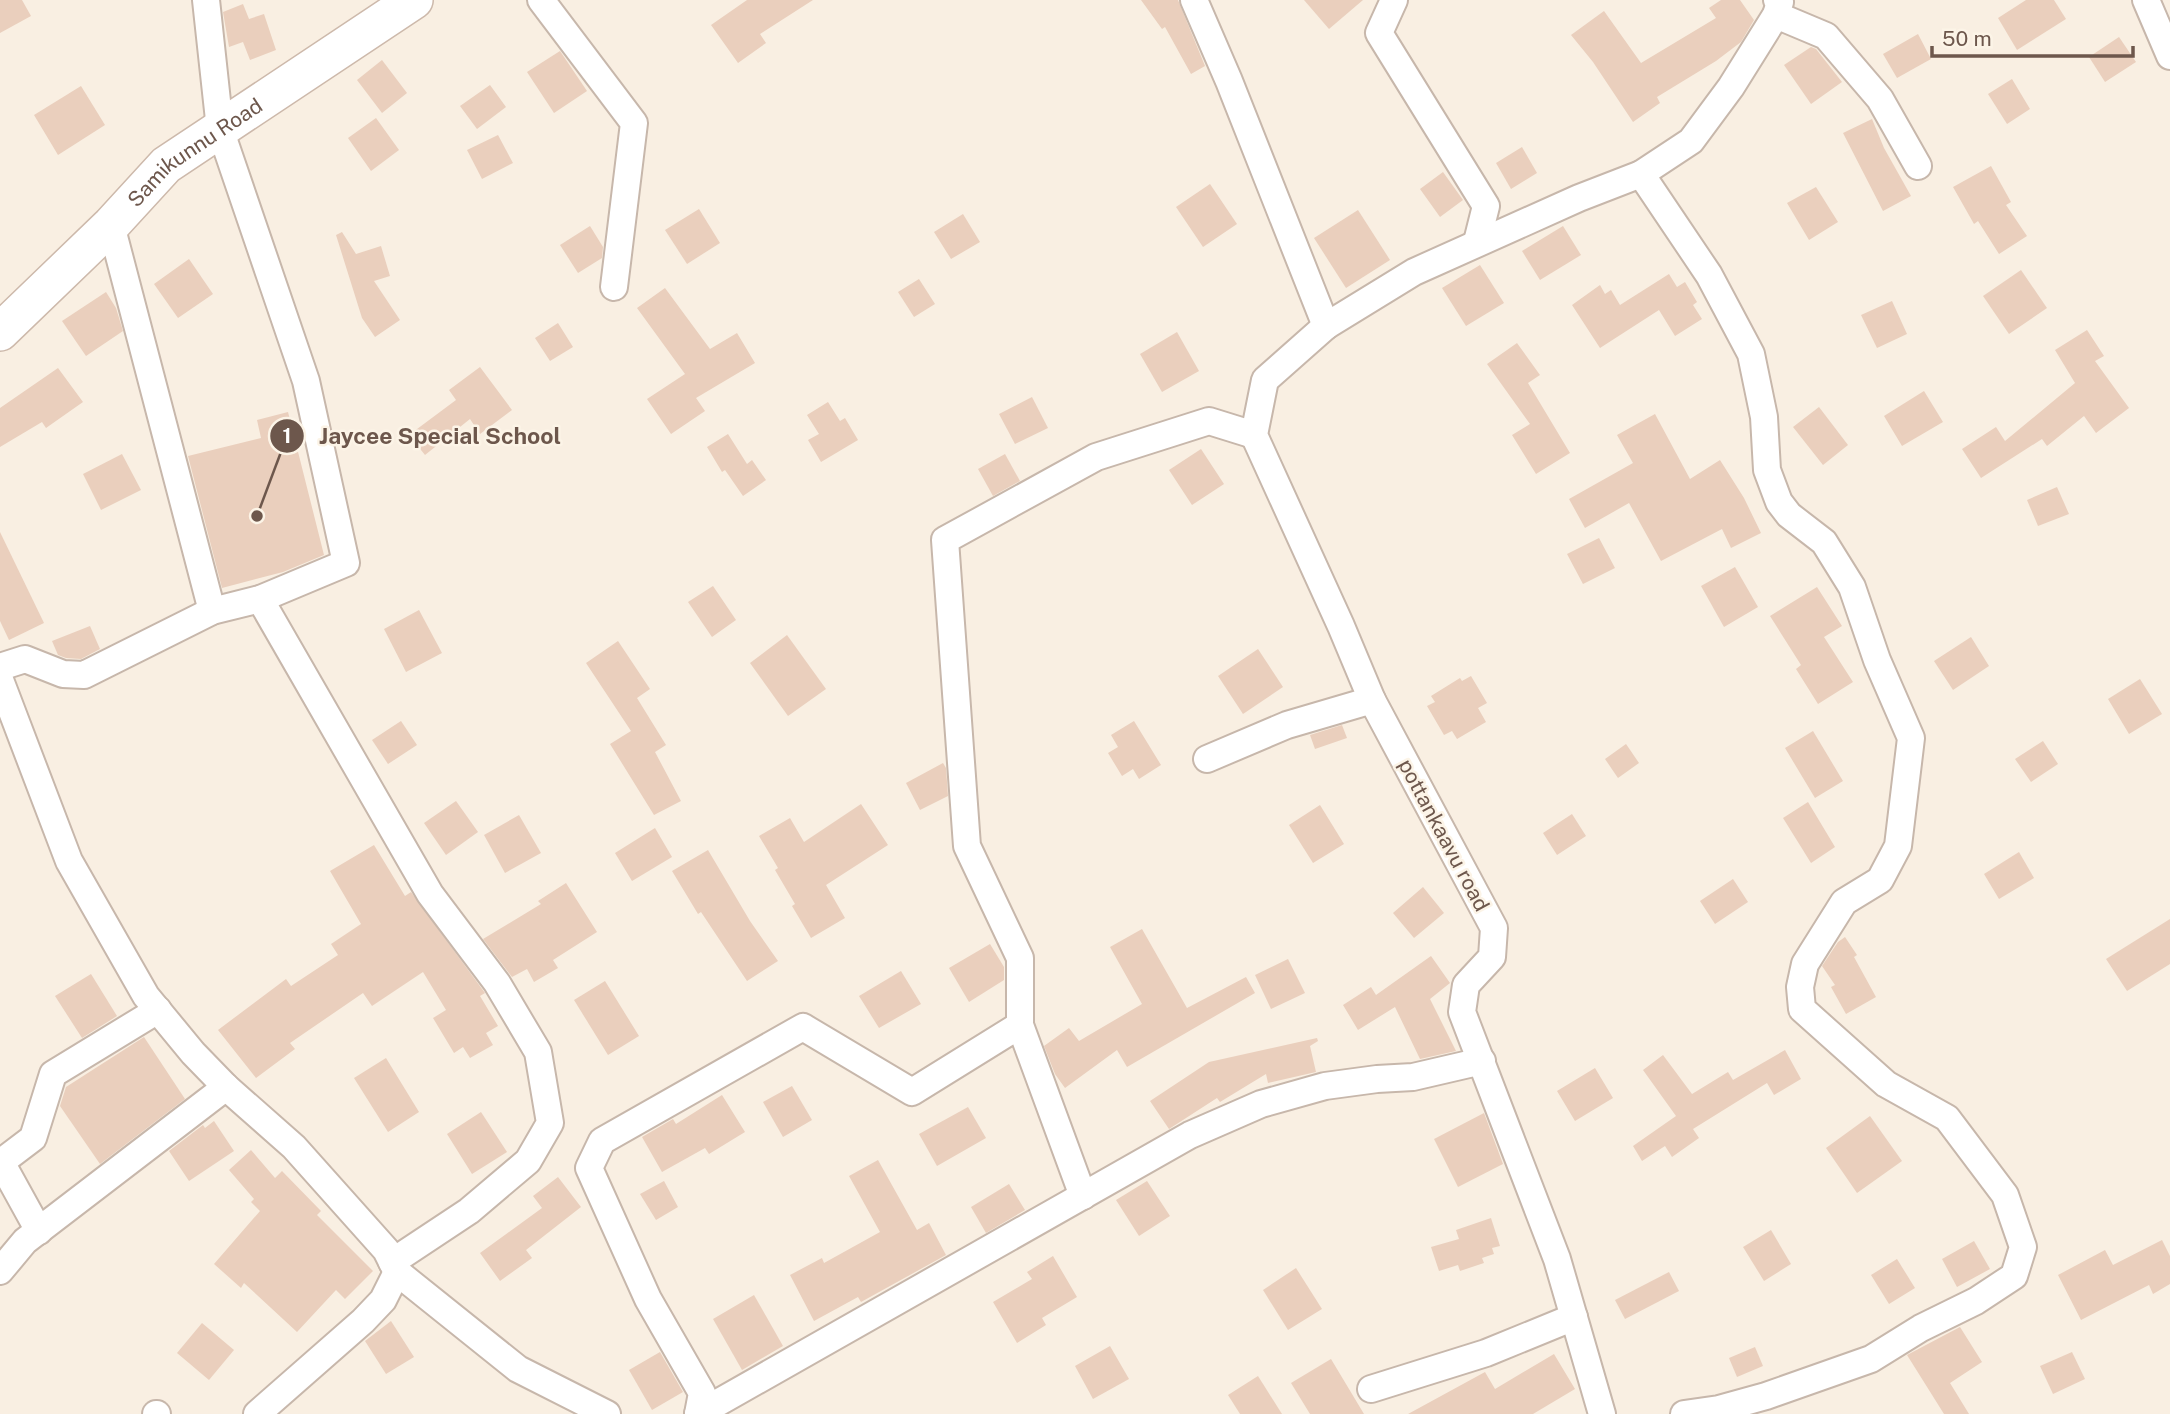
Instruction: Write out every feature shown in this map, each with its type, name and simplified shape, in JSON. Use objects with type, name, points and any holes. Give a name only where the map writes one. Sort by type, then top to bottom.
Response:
[{"type":"main road","name":"Samikunnu Road","points":[[0,332],[111,225],[166,165],[414,0]]},
{"type":"street","points":[[0,667],[25,659],[63,674],[84,675],[212,611],[260,598],[346,563],[306,381],[220,129],[206,0]]},
{"type":"street","points":[[541,0],[634,123],[614,287]]},
{"type":"street","points":[[1194,0],[1326,326]]},
{"type":"street","points":[[1394,0],[1379,33],[1486,206],[1477,243]]},
{"type":"street","points":[[2146,0],[2170,55]]},
{"type":"street","points":[[1083,1196],[1020,1025],[1020,958],[967,846],[945,540],[1096,457],[1209,421],[1254,435],[1265,380],[1326,326],[1414,272],[1579,198],[1642,174],[1691,141],[1731,87],[1778,4],[1826,36],[1880,99],[1918,166]]},
{"type":"street","points":[[1642,174],[1709,275],[1751,354],[1764,416],[1767,470],[1779,502],[1789,515],[1824,542],[1852,587],[1877,660],[1911,738],[1898,846],[1880,880],[1844,902],[1805,964],[1800,987],[1802,1009],[1886,1084],[1947,1118],[2006,1195],[2023,1247],[2014,1276],[1976,1301],[1920,1328],[1871,1359],[1766,1396],[1719,1409],[1684,1414]]},
{"type":"street","points":[[111,225],[212,611]]},
{"type":"street","name":"pottankaavu road","points":[[1254,435],[1372,700],[1494,928],[1492,957],[1466,985],[1462,1012],[1557,1259],[1602,1414]]},
{"type":"street","points":[[257,1414],[363,1321],[383,1300],[394,1267],[469,1211],[528,1161],[550,1123],[537,1052],[497,983],[430,894],[260,598]]},
{"type":"street","points":[[0,680],[69,861],[146,996],[193,1053],[226,1087],[294,1147],[386,1250],[394,1267],[518,1369],[607,1414]]},
{"type":"street","points":[[1208,759],[1287,724],[1372,700]]},
{"type":"street","points":[[39,1231],[1,1162],[33,1138],[53,1074],[158,1010]]},
{"type":"street","points":[[1020,1025],[912,1092],[803,1027],[602,1141],[589,1168],[648,1299],[702,1393],[698,1414],[1190,1135],[1261,1104],[1325,1086],[1413,1077],[1482,1061]]},
{"type":"street","points":[[0,1271],[25,1241],[226,1087]]},
{"type":"street","points":[[1371,1389],[1486,1353],[1574,1317]]},
{"type":"building","points":[[0,0],[22,0],[31,16],[0,33]]},
{"type":"building","points":[[747,0],[813,0],[760,34],[766,43],[738,63],[711,25]]},
{"type":"building","points":[[1141,0],[1178,0],[1205,66],[1191,74],[1165,27],[1162,29]]},
{"type":"building","points":[[1304,0],[1363,0],[1329,29]]},
{"type":"building","points":[[1721,0],[1740,0],[1754,20],[1741,42],[1716,61],[1657,97],[1660,103],[1633,122],[1593,62],[1571,35],[1604,11],[1641,63],[1716,18],[1709,8]]},
{"type":"building","points":[[2026,0],[2054,0],[2066,19],[2017,50],[1998,18]]},
{"type":"building","points":[[243,4],[249,19],[264,14],[276,50],[250,60],[243,42],[229,47],[223,12]]},
{"type":"building","points":[[1918,34],[1931,59],[1897,78],[1883,54]]},
{"type":"building","points":[[2119,37],[2136,62],[2105,82],[2089,57]]},
{"type":"building","points":[[1811,47],[1816,49],[1842,82],[1811,104],[1784,65]]},
{"type":"building","points":[[560,51],[587,91],[554,113],[527,72]]},
{"type":"building","points":[[382,60],[407,93],[382,113],[357,80]]},
{"type":"building","points":[[2012,79],[2030,109],[2007,124],[1988,94]]},
{"type":"building","points":[[490,85],[506,107],[477,129],[460,106]]},
{"type":"building","points":[[81,86],[105,125],[58,155],[34,115]]},
{"type":"building","points":[[376,118],[399,150],[371,171],[348,138]]},
{"type":"building","points":[[1872,119],[1884,148],[1911,196],[1883,211],[1843,133]]},
{"type":"building","points":[[498,135],[513,163],[482,179],[467,150]]},
{"type":"building","points":[[1522,147],[1537,173],[1511,189],[1496,163]]},
{"type":"building","points":[[1991,166],[2011,202],[2006,205],[2027,236],[1999,254],[1978,221],[1974,224],[1953,187]]},
{"type":"building","points":[[1443,172],[1463,200],[1440,217],[1420,189]]},
{"type":"building","points":[[1210,184],[1237,224],[1203,247],[1176,207]]},
{"type":"building","points":[[1816,187],[1838,222],[1809,240],[1787,203]]},
{"type":"building","points":[[699,209],[720,243],[687,264],[665,230]]},
{"type":"building","points":[[1358,210],[1390,260],[1346,288],[1314,238]]},
{"type":"building","points":[[963,214],[980,242],[951,259],[934,232]]},
{"type":"building","points":[[590,226],[603,247],[602,258],[578,273],[560,245]]},
{"type":"building","points":[[1563,226],[1581,255],[1540,280],[1522,251]]},
{"type":"building","points":[[342,232],[356,254],[381,246],[390,276],[374,281],[400,320],[375,337],[362,318],[336,235]]},
{"type":"building","points":[[189,259],[213,294],[178,318],[154,284]]},
{"type":"building","points":[[1480,265],[1504,303],[1466,326],[1442,288]]},
{"type":"building","points":[[2021,270],[2047,308],[2009,334],[1983,296]]},
{"type":"building","points":[[1669,274],[1677,287],[1685,282],[1697,302],[1693,305],[1702,319],[1675,336],[1659,310],[1600,348],[1572,305],[1600,285],[1605,294],[1611,290],[1620,305]]},
{"type":"building","points":[[919,279],[935,304],[914,317],[898,292]]},
{"type":"building","points":[[665,288],[710,349],[737,333],[755,363],[696,398],[705,411],[671,434],[647,399],[685,374],[637,308]]},
{"type":"building","points":[[106,292],[116,308],[123,331],[86,356],[62,321]]},
{"type":"building","points":[[1892,301],[1907,334],[1877,348],[1861,315]]},
{"type":"building","points":[[558,323],[573,347],[550,361],[535,338]]},
{"type":"building","points":[[2087,330],[2104,356],[2095,361],[2129,408],[2096,433],[2084,416],[2047,446],[2042,439],[1981,478],[1962,449],[1996,427],[2005,441],[2075,383],[2055,350]]},
{"type":"building","points":[[1177,332],[1199,371],[1162,392],[1140,354]]},
{"type":"building","points":[[1517,343],[1540,375],[1528,383],[1570,453],[1536,474],[1512,435],[1530,424],[1487,364]]},
{"type":"building","points":[[480,367],[512,410],[480,434],[470,419],[425,455],[409,435],[456,400],[449,390]]},
{"type":"building","points":[[58,368],[83,402],[46,428],[42,422],[0,447],[0,408]]},
{"type":"building","points":[[1924,391],[1943,422],[1902,446],[1884,416]]},
{"type":"building","points":[[1032,397],[1048,428],[1015,444],[999,414]]},
{"type":"building","points":[[828,402],[840,421],[845,418],[858,440],[821,462],[808,440],[819,434],[807,415]]},
{"type":"building","points":[[1819,407],[1848,445],[1823,465],[1793,427]]},
{"type":"building","points":[[288,412],[324,555],[283,572],[222,588],[188,456],[261,438],[257,420]]},
{"type":"building","points":[[1655,414],[1690,479],[1720,460],[1744,498],[1761,533],[1731,548],[1722,529],[1661,561],[1629,503],[1585,528],[1569,499],[1633,463],[1617,435]]},
{"type":"building","points":[[728,434],[747,464],[752,460],[766,480],[743,496],[725,470],[722,472],[707,447]]},
{"type":"building","points":[[1201,449],[1224,484],[1192,505],[1169,470]]},
{"type":"building","points":[[122,454],[141,490],[101,510],[83,474]]},
{"type":"building","points":[[1005,454],[1020,481],[993,496],[978,469]]},
{"type":"building","points":[[2057,487],[2069,514],[2038,526],[2027,500]]},
{"type":"building","points":[[0,532],[44,623],[9,640],[0,621]]},
{"type":"building","points":[[1599,538],[1615,568],[1583,584],[1567,554]]},
{"type":"building","points":[[1735,567],[1758,607],[1724,627],[1701,586]]},
{"type":"building","points":[[713,586],[736,620],[712,637],[688,602]]},
{"type":"building","points":[[1817,587],[1842,626],[1824,637],[1853,682],[1818,704],[1796,669],[1801,665],[1770,616]]},
{"type":"building","points":[[419,610],[442,653],[406,672],[384,629]]},
{"type":"building","points":[[90,626],[100,649],[81,659],[58,655],[52,641]]},
{"type":"building","points":[[787,635],[826,689],[788,716],[750,663]]},
{"type":"building","points":[[1971,637],[1989,666],[1953,690],[1934,661]]},
{"type":"building","points":[[618,641],[650,689],[637,698],[666,745],[655,752],[681,801],[654,815],[610,744],[631,731],[586,663]]},
{"type":"building","points":[[1258,649],[1283,687],[1243,714],[1218,676]]},
{"type":"building","points":[[1471,676],[1487,703],[1478,708],[1486,722],[1457,739],[1452,731],[1444,735],[1427,706],[1435,702],[1431,696],[1460,678],[1462,681]]},
{"type":"building","points":[[2140,679],[2162,714],[2129,734],[2108,699]]},
{"type":"building","points":[[401,721],[417,745],[388,764],[372,740]]},
{"type":"building","points":[[1134,721],[1161,765],[1139,779],[1133,769],[1122,776],[1108,753],[1118,747],[1111,735]]},
{"type":"building","points":[[1342,725],[1347,738],[1315,749],[1310,735]]},
{"type":"building","points":[[1813,731],[1843,781],[1815,798],[1785,748]]},
{"type":"building","points":[[2043,741],[2058,764],[2031,782],[2015,759]]},
{"type":"building","points":[[1626,744],[1639,763],[1618,778],[1605,759]]},
{"type":"building","points":[[943,763],[946,768],[948,796],[920,810],[906,783]]},
{"type":"building","points":[[456,801],[478,832],[446,855],[424,823]]},
{"type":"building","points":[[1808,802],[1835,847],[1811,863],[1783,818]]},
{"type":"building","points":[[861,804],[888,845],[826,885],[845,918],[811,938],[775,870],[778,868],[759,836],[790,818],[804,842]]},
{"type":"building","points":[[1320,805],[1344,844],[1313,863],[1289,825]]},
{"type":"building","points":[[1572,814],[1586,836],[1557,855],[1543,833]]},
{"type":"building","points":[[519,815],[541,853],[505,873],[484,835]]},
{"type":"building","points":[[655,828],[672,857],[632,881],[615,853]]},
{"type":"building","points":[[374,845],[405,896],[411,892],[485,993],[480,996],[498,1026],[486,1033],[493,1045],[470,1058],[463,1047],[454,1053],[433,1018],[446,1010],[423,972],[372,1006],[363,993],[290,1043],[295,1049],[256,1078],[218,1030],[286,979],[291,986],[338,955],[331,944],[361,924],[330,871]]},
{"type":"building","points":[[708,850],[750,921],[778,961],[747,981],[701,912],[698,914],[672,871]]},
{"type":"building","points":[[2019,852],[2034,878],[1999,899],[1984,874]]},
{"type":"building","points":[[1733,879],[1748,902],[1715,924],[1700,901]]},
{"type":"building","points":[[566,883],[597,932],[553,960],[558,968],[534,982],[527,969],[512,977],[483,939],[541,904],[538,901]]},
{"type":"building","points":[[1423,887],[1444,913],[1414,938],[1393,913]]},
{"type":"building","points":[[2170,919],[2170,964],[2127,991],[2106,959]]},
{"type":"building","points":[[1142,929],[1187,1008],[1246,977],[1255,993],[1127,1067],[1117,1050],[1065,1088],[1055,1074],[1044,1046],[1069,1028],[1079,1041],[1142,1004],[1110,947]]},
{"type":"building","points":[[1845,937],[1857,955],[1854,957],[1876,997],[1846,1014],[1831,987],[1835,985],[1822,966],[1838,942]]},
{"type":"building","points":[[990,944],[1004,967],[1004,980],[969,1002],[949,968]]},
{"type":"building","points":[[1431,956],[1450,983],[1430,999],[1456,1051],[1420,1059],[1395,1007],[1358,1030],[1343,1005],[1371,987],[1376,995]]},
{"type":"building","points":[[1288,959],[1305,993],[1271,1009],[1255,975]]},
{"type":"building","points":[[901,971],[921,1004],[879,1028],[859,996]]},
{"type":"building","points":[[91,974],[117,1016],[82,1038],[55,996]]},
{"type":"building","points":[[605,981],[639,1036],[608,1055],[574,1000]]},
{"type":"building","points":[[144,1037],[185,1099],[100,1164],[60,1106],[66,1087]]},
{"type":"building","points":[[1317,1038],[1318,1041],[1310,1046],[1316,1072],[1268,1083],[1266,1074],[1220,1102],[1217,1098],[1169,1129],[1150,1101],[1209,1062]]},
{"type":"building","points":[[1785,1050],[1801,1079],[1774,1095],[1767,1083],[1693,1129],[1699,1138],[1672,1157],[1665,1146],[1642,1161],[1633,1146],[1676,1116],[1643,1070],[1663,1055],[1692,1094],[1728,1072],[1733,1080]]},
{"type":"building","points":[[386,1058],[419,1112],[388,1132],[354,1078]]},
{"type":"building","points":[[1595,1068],[1613,1098],[1575,1121],[1557,1091]]},
{"type":"building","points":[[792,1086],[812,1120],[783,1137],[763,1102]]},
{"type":"building","points":[[722,1095],[745,1132],[709,1154],[705,1148],[662,1172],[642,1137],[673,1119],[676,1124]]},
{"type":"building","points":[[968,1107],[986,1138],[937,1166],[919,1134]]},
{"type":"building","points":[[481,1112],[507,1152],[472,1174],[447,1134]]},
{"type":"building","points":[[1484,1113],[1503,1164],[1458,1187],[1434,1139]]},
{"type":"building","points":[[1870,1116],[1902,1161],[1857,1193],[1826,1148]]},
{"type":"building","points":[[214,1121],[234,1151],[189,1181],[169,1151],[203,1125],[205,1128]]},
{"type":"building","points":[[251,1150],[275,1178],[282,1171],[321,1211],[317,1215],[373,1271],[345,1299],[336,1290],[297,1332],[244,1283],[241,1288],[214,1264],[260,1211],[251,1202],[254,1199],[229,1170]]},
{"type":"building","points":[[878,1160],[917,1230],[929,1223],[946,1255],[861,1302],[858,1297],[814,1321],[790,1275],[822,1258],[824,1263],[880,1232],[849,1176]]},
{"type":"building","points":[[558,1177],[581,1207],[526,1250],[532,1258],[500,1281],[480,1253],[542,1208],[533,1196]]},
{"type":"building","points":[[664,1181],[678,1207],[656,1220],[640,1194]]},
{"type":"building","points":[[1147,1181],[1170,1216],[1139,1236],[1116,1200]]},
{"type":"building","points":[[1009,1184],[1025,1210],[986,1233],[971,1207]]},
{"type":"building","points":[[1491,1218],[1500,1246],[1492,1248],[1494,1254],[1482,1258],[1484,1263],[1460,1271],[1458,1265],[1439,1271],[1431,1247],[1459,1239],[1456,1230]]},
{"type":"building","points":[[1771,1230],[1791,1264],[1764,1281],[1743,1247]]},
{"type":"building","points":[[2162,1240],[2170,1256],[2170,1284],[2153,1294],[2149,1285],[2081,1320],[2058,1275],[2105,1250],[2113,1265]]},
{"type":"building","points":[[1974,1241],[1990,1269],[1957,1287],[1942,1259]]},
{"type":"building","points":[[1053,1256],[1077,1297],[1042,1318],[1046,1325],[1017,1343],[993,1302],[1032,1279],[1027,1272]]},
{"type":"building","points":[[1897,1259],[1915,1288],[1889,1304],[1871,1275]]},
{"type":"building","points":[[1296,1268],[1322,1309],[1288,1330],[1263,1290]]},
{"type":"building","points":[[1669,1272],[1679,1291],[1625,1319],[1615,1300]]},
{"type":"building","points":[[754,1295],[783,1346],[742,1370],[713,1319]]},
{"type":"building","points":[[391,1321],[414,1357],[386,1374],[365,1341]]},
{"type":"building","points":[[202,1323],[234,1350],[209,1380],[177,1353]]},
{"type":"building","points":[[1960,1327],[1982,1362],[1950,1383],[1969,1414],[1944,1414],[1907,1355]]},
{"type":"building","points":[[1110,1346],[1129,1379],[1093,1399],[1075,1366]]},
{"type":"building","points":[[1755,1347],[1763,1366],[1737,1377],[1729,1358]]},
{"type":"building","points":[[660,1352],[683,1392],[652,1410],[629,1370]]},
{"type":"building","points":[[2072,1352],[2085,1379],[2053,1394],[2040,1366]]},
{"type":"building","points":[[1554,1354],[1575,1389],[1533,1414],[1408,1414],[1485,1372],[1495,1389]]},
{"type":"building","points":[[1331,1359],[1364,1414],[1310,1414],[1291,1383]]},
{"type":"building","points":[[1258,1376],[1282,1414],[1240,1414],[1228,1395]]},
{"type":"place","name":"Jaycee Special School","points":[[257,516]]}]
